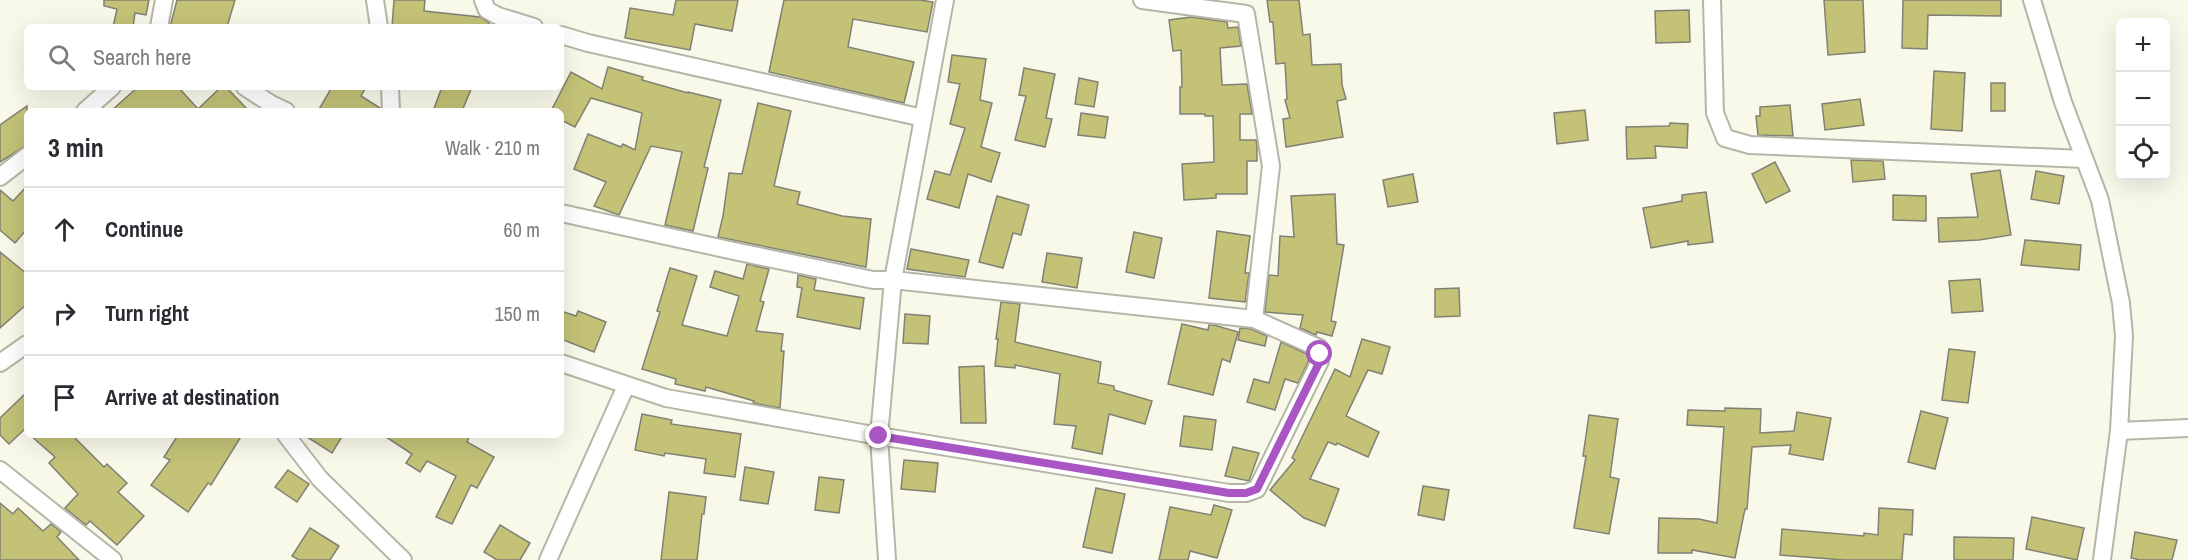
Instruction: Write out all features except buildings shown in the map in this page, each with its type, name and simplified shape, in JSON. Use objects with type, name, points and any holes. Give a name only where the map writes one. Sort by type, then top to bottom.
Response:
[{"type":"street","points":[[160,24],[164,0]]},
{"type":"street","points":[[375,0],[379,24]]},
{"type":"street","points":[[483,0],[488,10],[498,16],[524,24]]},
{"type":"street","points":[[887,560],[879,436],[893,280],[945,0]]},
{"type":"street","points":[[1142,0],[1246,7],[1271,166],[1254,319]]},
{"type":"street","points":[[1712,0],[1715,113],[1725,138],[1750,146],[2084,159]]},
{"type":"street","points":[[2032,0],[2063,102],[2100,200],[2121,303],[2124,336],[2119,431],[2102,560]]},
{"type":"street","points":[[564,36],[923,118]]},
{"type":"street","points":[[88,108],[109,90]]},
{"type":"street","points":[[249,90],[273,108]]},
{"type":"street","points":[[390,90],[391,108]]},
{"type":"street","points":[[0,177],[24,158]]},
{"type":"street","points":[[564,214],[873,280],[893,280],[1254,319],[1319,348],[1320,354],[1320,361],[1257,489],[1246,493],[1218,491],[879,436],[666,398],[564,364]]},
{"type":"street","points":[[0,363],[24,346]]},
{"type":"street","points":[[548,560],[626,386]]},
{"type":"street","points":[[2119,431],[2188,428]]},
{"type":"street","points":[[291,438],[320,479],[403,560]]},
{"type":"street","points":[[0,470],[113,560]]},
{"type":"route","points":[[879,436],[1229,493],[1246,493],[1257,489],[1320,361],[1320,354]]}]
